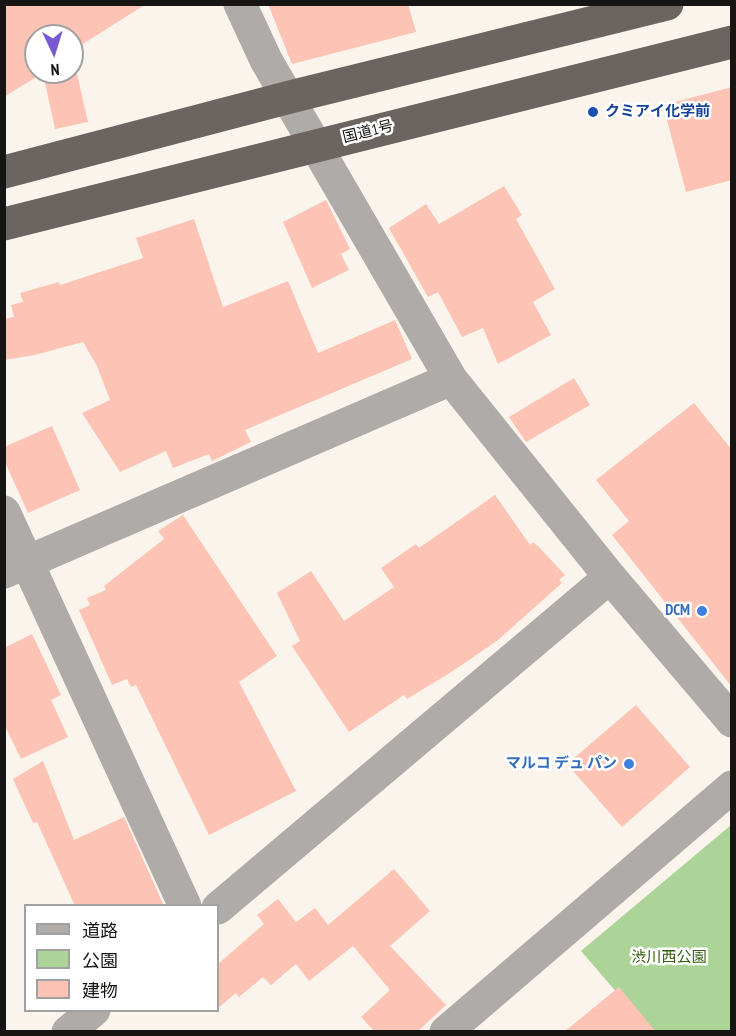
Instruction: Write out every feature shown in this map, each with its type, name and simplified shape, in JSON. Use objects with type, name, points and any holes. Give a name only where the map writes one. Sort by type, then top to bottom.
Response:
[{"type":"highway","points":[[4,172],[290,97],[667,4]]},
{"type":"highway","name":"国道1号","points":[[4,224],[732,42]]},
{"type":"street","points":[[240,4],[266,60],[290,97],[305,128],[317,144],[451,379],[610,577],[732,722]]},
{"type":"street","points":[[17,567],[451,379]]},
{"type":"street","points":[[4,512],[17,567],[184,904]]},
{"type":"street","points":[[219,907],[610,577]]},
{"type":"street","points":[[446,1032],[732,787]]},
{"type":"street","points":[[68,1032],[93,1012]]},
{"type":"green space","name":"渋川西公園","points":[[731,825],[731,1031],[650,1031],[581,951]]},
{"type":"building","points":[[4,4],[146,4],[84,43],[84,24],[24,24],[25,84],[4,97]]},
{"type":"building","points":[[268,4],[408,4],[416,32],[292,64]]},
{"type":"building","points":[[45,84],[79,84],[88,122],[55,129]]},
{"type":"building","points":[[732,87],[732,180],[686,192],[663,105]]},
{"type":"building","points":[[504,186],[522,215],[516,219],[555,289],[533,302],[551,335],[498,364],[483,328],[462,337],[438,292],[428,297],[389,228],[426,204],[439,224]]},
{"type":"building","points":[[326,200],[350,249],[341,254],[349,270],[312,288],[283,222]]},
{"type":"building","points":[[194,219],[223,307],[288,281],[318,353],[395,320],[412,359],[245,430],[251,442],[212,461],[209,454],[173,468],[166,451],[120,472],[82,413],[110,400],[97,366],[83,342],[35,355],[4,360],[4,319],[14,317],[11,305],[23,302],[20,293],[59,282],[60,285],[143,258],[136,238]]},
{"type":"building","points":[[574,378],[590,405],[526,442],[509,417]]},
{"type":"building","name":"DCM","points":[[694,403],[732,450],[732,687],[612,535],[629,521],[596,480]]},
{"type":"building","points":[[52,426],[80,490],[28,513],[4,460],[4,447]]},
{"type":"building","points":[[495,495],[530,545],[533,542],[539,547],[565,575],[559,580],[562,583],[498,640],[453,671],[407,699],[404,695],[349,732],[292,646],[300,641],[277,593],[311,571],[344,621],[394,587],[381,568],[416,544],[419,548]]},
{"type":"building","points":[[183,515],[277,656],[239,682],[296,791],[209,835],[136,685],[131,687],[127,679],[112,685],[79,610],[90,605],[87,598],[106,590],[104,586],[164,539],[158,531]]},
{"type":"building","points":[[32,634],[61,695],[51,700],[68,737],[21,759],[4,724],[4,648]]},
{"type":"building","points":[[636,705],[690,767],[622,827],[567,764]]},
{"type":"building","points":[[43,761],[74,840],[124,817],[163,904],[74,904],[37,822],[33,823],[13,779]]},
{"type":"building","points":[[394,869],[430,911],[390,946],[446,1005],[417,1032],[375,1032],[361,1017],[390,990],[353,946],[309,981],[296,964],[271,985],[263,977],[239,997],[236,993],[219,1007],[219,963],[264,924],[257,915],[278,899],[296,922],[315,908],[328,925]]},
{"type":"building","points":[[619,987],[656,1032],[564,1032]]},
{"type":"place","name":"クミアイ化学前","points":[[593,112]]},
{"type":"place","name":"DCM","points":[[702,611]]},
{"type":"place","name":"マルコ デュ パン","points":[[629,764]]}]
